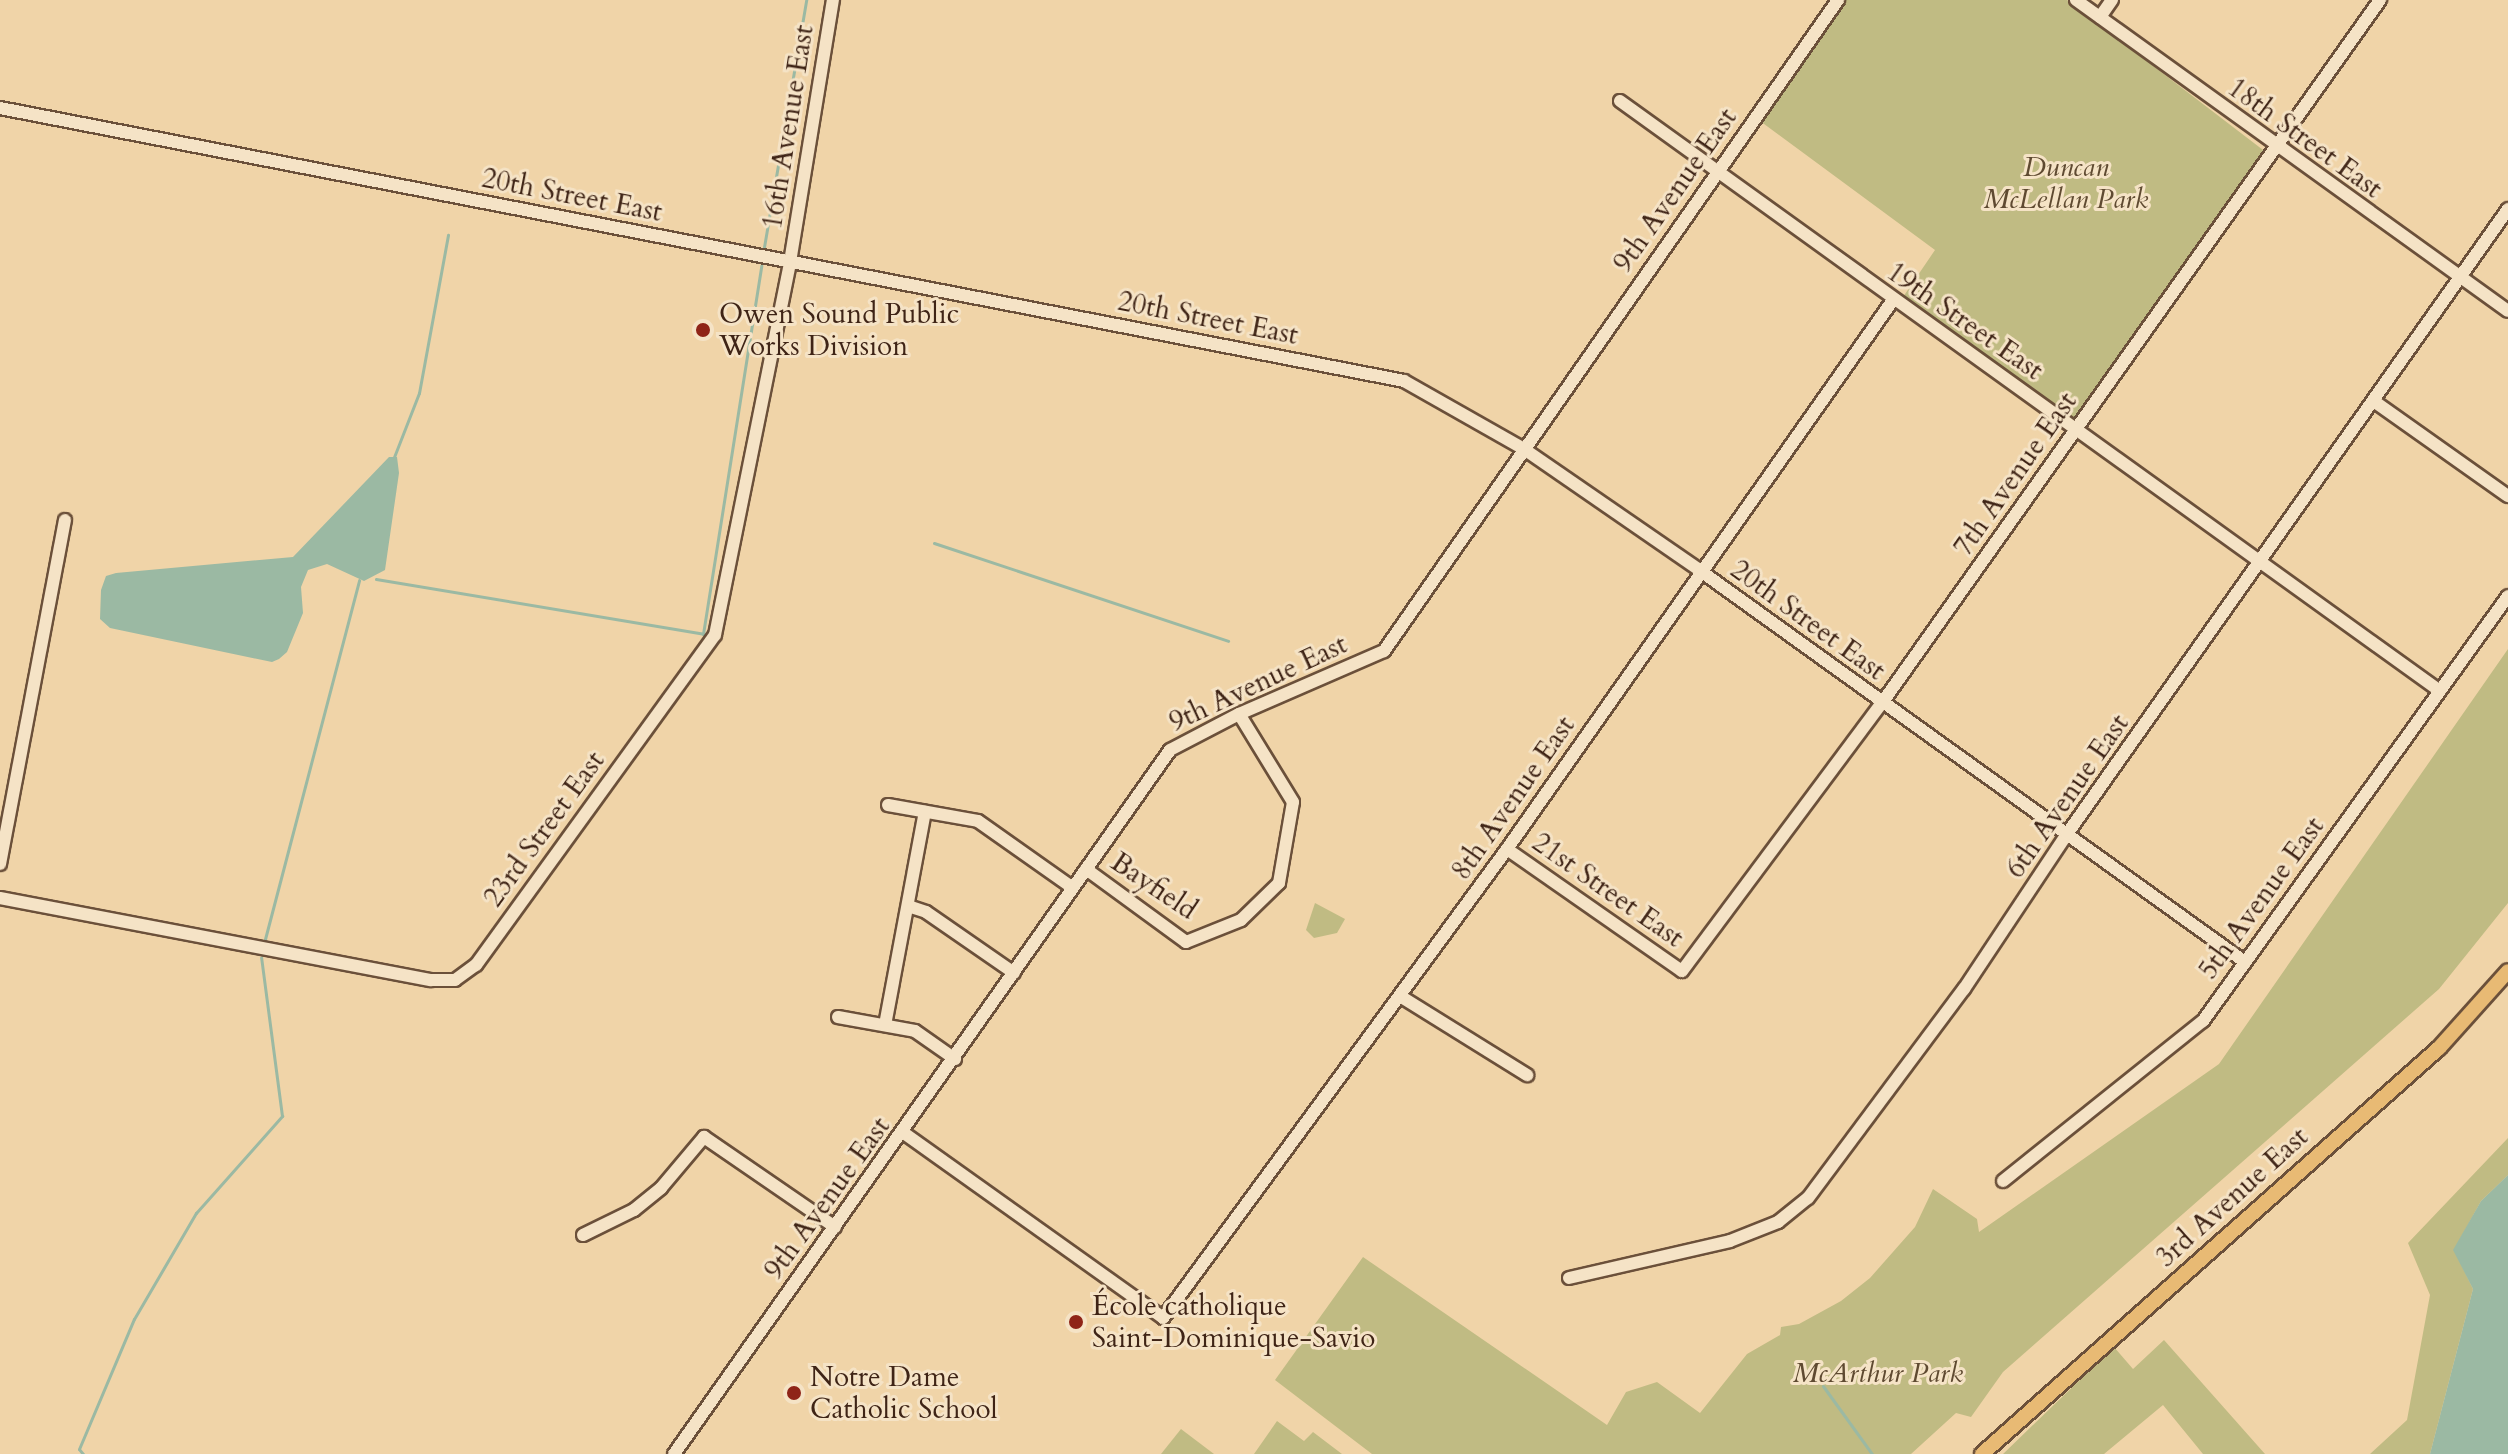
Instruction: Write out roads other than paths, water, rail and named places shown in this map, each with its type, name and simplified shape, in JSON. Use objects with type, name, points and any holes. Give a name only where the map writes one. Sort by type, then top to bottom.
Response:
[{"type":"main road","name":"3rd Avenue East","points":[[1982,1454],[2439,1048],[2508,971]]},
{"type":"street","name":"16th Avenue East","points":[[790,262],[833,0]]},
{"type":"street","name":"9th Avenue East","points":[[674,1454],[904,1133],[1170,750],[1239,714],[1384,651],[1838,0]]},
{"type":"street","name":"18th Street East","points":[[2076,0],[2275,148],[2508,311]]},
{"type":"street","points":[[2100,17],[2112,0]]},
{"type":"street","name":"7th Avenue East","points":[[1682,971],[1882,703],[2380,0]]},
{"type":"street","name":"19th Street East","points":[[1620,101],[2440,691]]},
{"type":"street","name":"20th Street East","points":[[0,108],[1404,381],[1524,449],[1702,572],[2245,962]]},
{"type":"street","name":"6th Avenue East","points":[[1569,1278],[1730,1241],[1771,1226],[1799,1208],[1964,989],[2067,834],[2263,561],[2508,209]]},
{"type":"street","name":"23rd Street East","points":[[0,898],[431,980],[455,980],[476,965],[715,635],[790,262]]},
{"type":"street","name":"8th Avenue East","points":[[904,1133],[1163,1318],[1507,849],[1893,300]]},
{"type":"street","points":[[2375,402],[2508,496]]},
{"type":"street","points":[[0,864],[65,520]]},
{"type":"street","name":"5th Avenue East","points":[[2003,1181],[2203,1021],[2508,596]]},
{"type":"street","name":"Bayfield","points":[[1086,869],[1186,942],[1241,920],[1279,883],[1293,802],[1239,714]]},
{"type":"street","points":[[888,805],[978,821],[1073,888]]},
{"type":"street","points":[[885,1025],[925,812]]},
{"type":"street","name":"21st Street East","points":[[1507,849],[1682,971]]},
{"type":"street","points":[[908,906],[926,912],[1014,973]]},
{"type":"street","points":[[1400,996],[1527,1075]]},
{"type":"street","points":[[838,1017],[915,1031],[955,1059]]},
{"type":"street","points":[[583,1235],[634,1210],[661,1188],[704,1137],[835,1227]]},
{"type":"waterway","points":[[764,247],[806,0]]},
{"type":"waterway","points":[[394,457],[419,393],[448,235]]},
{"type":"waterway","points":[[376,579],[703,634],[761,266]]},
{"type":"waterway","points":[[934,543],[1228,641]]},
{"type":"waterway","points":[[265,939],[359,580]]},
{"type":"waterway","points":[[83,1454],[79,1449],[134,1319],[196,1213],[282,1116],[261,957]]},
{"type":"waterway","points":[[1823,1386],[1872,1454]]},
{"type":"place","name":"Owen Sound Public Works Division","points":[[703,330]]},
{"type":"place","name":"École catholique Saint-Dominique-Savio","points":[[1076,1322]]},
{"type":"place","name":"Notre Dame Catholic School","points":[[794,1393]]},
{"type":"park label","name":"Duncan McLellan Park","points":[[2066,183]]},
{"type":"park label","name":"McArthur Park","points":[[1878,1373]]}]
